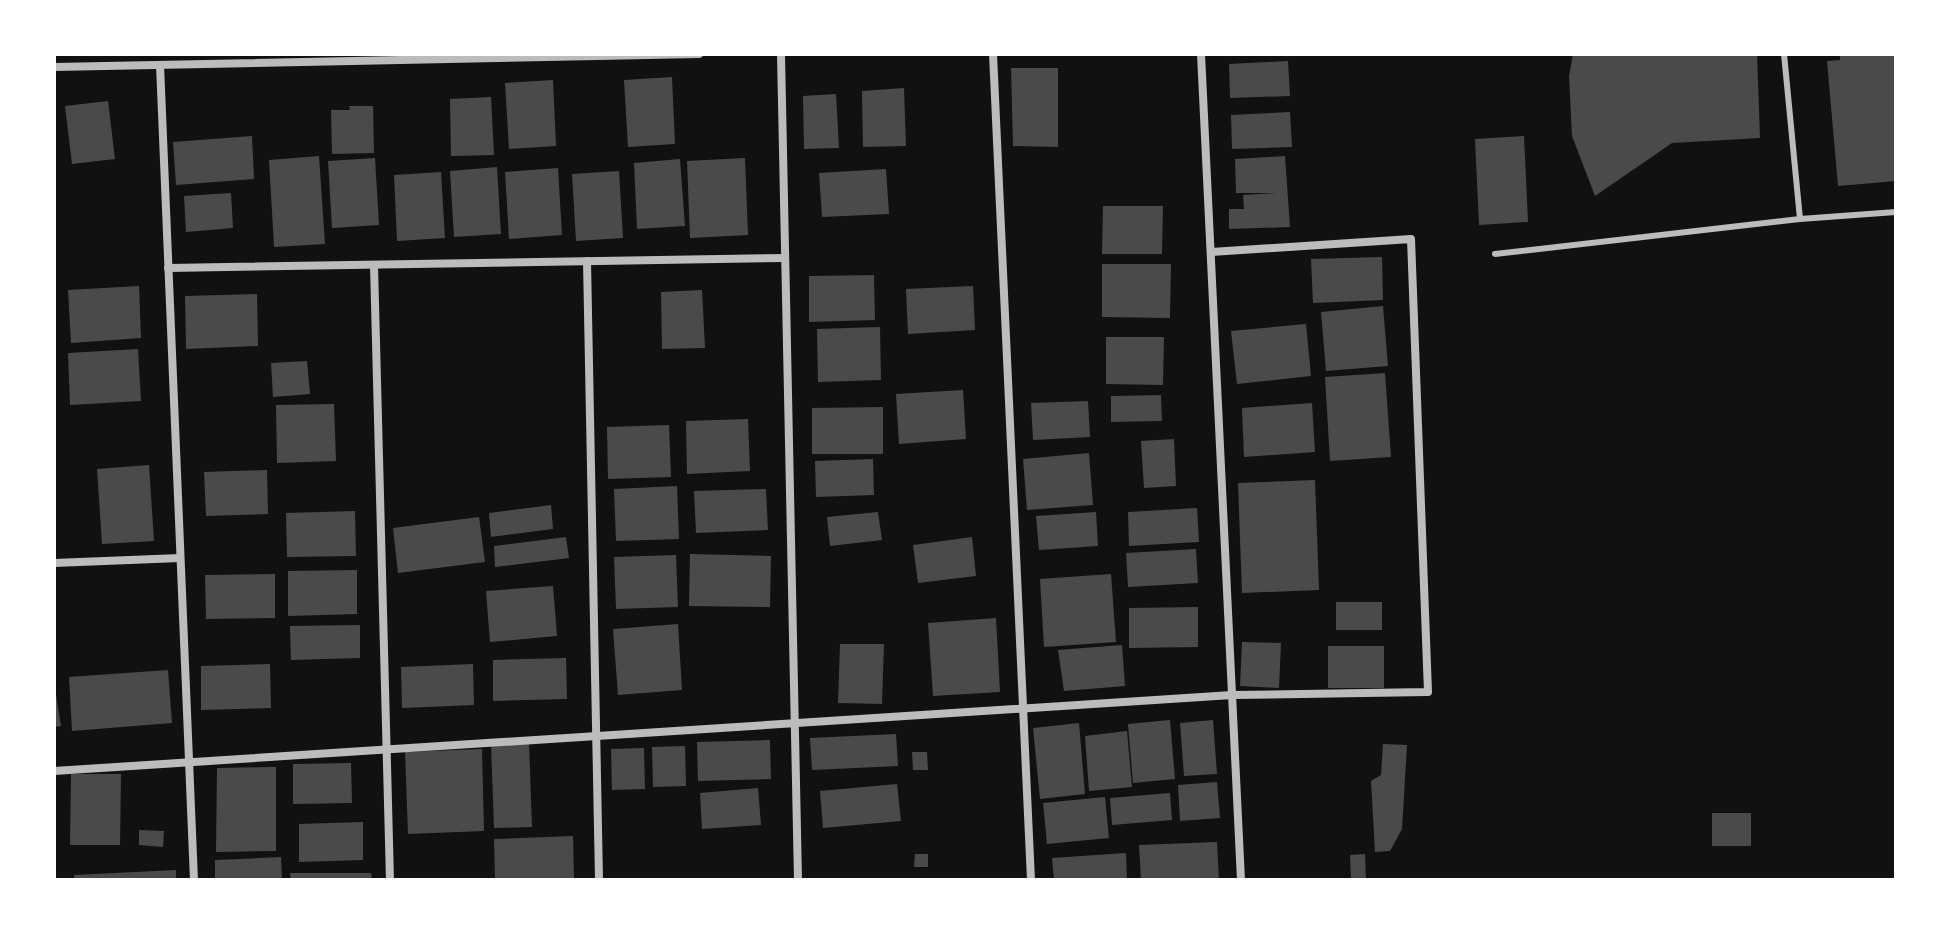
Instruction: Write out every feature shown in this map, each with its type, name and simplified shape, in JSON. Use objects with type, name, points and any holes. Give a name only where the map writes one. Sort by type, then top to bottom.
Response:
[{"type":"street","points":[[54,67],[699,54]]},
{"type":"street","points":[[781,54],[798,880]]},
{"type":"street","points":[[993,54],[1031,880]]},
{"type":"street","points":[[1201,54],[1241,880]]},
{"type":"street","points":[[160,65],[194,880]]},
{"type":"street","points":[[54,771],[1232,695],[1428,692],[1411,239],[1211,252]]},
{"type":"street","points":[[168,268],[785,258]]},
{"type":"street","points":[[587,261],[599,880]]},
{"type":"street","points":[[374,265],[390,880]]},
{"type":"street","points":[[54,563],[180,558]]},
{"type":"lane","points":[[1784,54],[1800,219]]},
{"type":"lane","points":[[1495,254],[1800,219],[1896,212]]},
{"type":"building","points":[[1573,54],[1757,54],[1760,138],[1672,143],[1595,196],[1572,136],[1569,76]]},
{"type":"building","points":[[1840,54],[1896,54],[1896,181],[1838,186],[1827,61],[1840,60]]},
{"type":"building","points":[[1288,61],[1290,96],[1230,98],[1229,64]]},
{"type":"building","points":[[1011,68],[1058,68],[1058,147],[1013,146]]},
{"type":"building","points":[[672,77],[675,144],[628,147],[624,80]]},
{"type":"building","points":[[553,80],[556,146],[509,149],[505,83]]},
{"type":"building","points":[[904,88],[906,146],[863,147],[862,91]]},
{"type":"building","points":[[836,94],[839,148],[804,149],[803,96]]},
{"type":"building","points":[[491,97],[494,155],[451,156],[450,99]]},
{"type":"building","points":[[108,101],[115,159],[72,164],[65,106]]},
{"type":"building","points":[[349,106],[373,106],[374,153],[332,154],[331,110],[350,110]]},
{"type":"building","points":[[1290,112],[1292,147],[1232,149],[1231,115]]},
{"type":"building","points":[[252,136],[254,179],[176,185],[173,142]]},
{"type":"building","points":[[1524,136],[1528,222],[1479,225],[1475,139]]},
{"type":"building","points":[[319,156],[325,244],[274,247],[269,160]]},
{"type":"building","points":[[1285,156],[1290,227],[1229,229],[1229,209],[1244,209],[1243,195],[1277,193],[1236,193],[1235,159]]},
{"type":"building","points":[[375,158],[379,225],[332,228],[328,161]]},
{"type":"building","points":[[745,158],[748,235],[690,238],[687,161]]},
{"type":"building","points":[[680,159],[685,226],[637,229],[634,163]]},
{"type":"building","points":[[497,167],[501,234],[454,237],[450,171]]},
{"type":"building","points":[[558,168],[562,235],[509,239],[505,172]]},
{"type":"building","points":[[886,169],[889,214],[822,217],[819,173]]},
{"type":"building","points":[[619,171],[623,238],[576,241],[572,174]]},
{"type":"building","points":[[441,172],[445,238],[397,241],[394,175]]},
{"type":"building","points":[[231,193],[233,228],[186,232],[184,196]]},
{"type":"building","points":[[1103,206],[1163,206],[1162,254],[1102,254]]},
{"type":"building","points":[[1382,257],[1383,300],[1313,303],[1311,259]]},
{"type":"building","points":[[1102,264],[1171,264],[1170,318],[1102,317]]},
{"type":"building","points":[[874,275],[875,320],[809,322],[809,276]]},
{"type":"building","points":[[139,286],[141,338],[71,343],[68,290]]},
{"type":"building","points":[[973,286],[975,330],[908,334],[906,289]]},
{"type":"building","points":[[702,290],[705,348],[662,349],[661,292]]},
{"type":"building","points":[[257,294],[258,346],[186,349],[185,296]]},
{"type":"building","points":[[1383,306],[1388,366],[1326,371],[1321,312]]},
{"type":"building","points":[[1306,324],[1311,376],[1237,384],[1231,331]]},
{"type":"building","points":[[880,327],[881,380],[818,382],[817,329]]},
{"type":"building","points":[[1106,337],[1164,337],[1163,385],[1106,384]]},
{"type":"building","points":[[138,349],[141,401],[70,405],[68,353]]},
{"type":"building","points":[[307,361],[310,394],[273,397],[271,363]]},
{"type":"building","points":[[1385,373],[1391,457],[1330,461],[1325,377]]},
{"type":"building","points":[[963,390],[966,439],[899,444],[896,394]]},
{"type":"building","points":[[1161,395],[1162,421],[1111,422],[1111,396]]},
{"type":"building","points":[[1088,401],[1090,437],[1033,440],[1031,403]]},
{"type":"building","points":[[1312,403],[1315,452],[1244,457],[1242,408]]},
{"type":"building","points":[[334,404],[336,461],[277,463],[276,405]]},
{"type":"building","points":[[883,407],[883,454],[812,454],[812,408]]},
{"type":"building","points":[[748,419],[750,471],[687,474],[686,421]]},
{"type":"building","points":[[669,425],[671,477],[608,479],[607,427]]},
{"type":"building","points":[[1174,439],[1176,486],[1144,488],[1141,441]]},
{"type":"building","points":[[1089,453],[1093,505],[1027,510],[1023,459]]},
{"type":"building","points":[[873,459],[874,495],[816,497],[815,461]]},
{"type":"building","points":[[149,465],[154,541],[102,544],[97,469]]},
{"type":"building","points":[[267,470],[268,514],[206,516],[204,472]]},
{"type":"building","points":[[1315,480],[1319,590],[1242,593],[1238,483]]},
{"type":"building","points":[[677,486],[679,539],[616,541],[614,489]]},
{"type":"building","points":[[766,489],[768,530],[696,533],[694,491]]},
{"type":"building","points":[[551,505],[553,529],[491,537],[489,513]]},
{"type":"building","points":[[1197,508],[1199,542],[1129,546],[1128,512]]},
{"type":"building","points":[[355,511],[356,556],[287,557],[286,513]]},
{"type":"building","points":[[878,512],[882,540],[830,546],[827,517]]},
{"type":"building","points":[[1096,512],[1098,546],[1039,550],[1036,516]]},
{"type":"building","points":[[479,517],[485,562],[398,573],[393,528]]},
{"type":"building","points":[[566,537],[569,558],[495,567],[494,546]]},
{"type":"building","points":[[972,537],[976,576],[918,583],[913,545]]},
{"type":"building","points":[[1196,549],[1198,583],[1128,587],[1126,553]]},
{"type":"building","points":[[690,554],[771,556],[770,607],[689,606]]},
{"type":"building","points":[[676,555],[678,607],[616,609],[614,557]]},
{"type":"building","points":[[357,570],[357,614],[288,616],[288,571]]},
{"type":"building","points":[[275,574],[275,618],[206,619],[205,575]]},
{"type":"building","points":[[1111,574],[1116,642],[1044,647],[1040,579]]},
{"type":"building","points":[[553,586],[557,636],[490,642],[486,591]]},
{"type":"building","points":[[1336,602],[1382,602],[1382,630],[1336,630]]},
{"type":"building","points":[[1198,607],[1198,647],[1129,648],[1129,608]]},
{"type":"building","points":[[996,618],[1000,692],[933,696],[928,623]]},
{"type":"building","points":[[678,624],[682,690],[618,695],[613,629]]},
{"type":"building","points":[[360,625],[360,658],[291,660],[290,626]]},
{"type":"building","points":[[1242,642],[1281,643],[1279,688],[1240,686]]},
{"type":"building","points":[[840,644],[884,644],[882,704],[838,703]]},
{"type":"building","points":[[1122,645],[1125,686],[1064,691],[1058,650]]},
{"type":"building","points":[[1328,646],[1384,646],[1384,688],[1328,688]]},
{"type":"building","points":[[566,658],[567,699],[493,701],[493,660]]},
{"type":"building","points":[[270,664],[271,708],[201,710],[201,666]]},
{"type":"building","points":[[473,664],[474,705],[402,708],[401,667]]},
{"type":"building","points":[[168,670],[172,723],[72,731],[69,677]]},
{"type":"building","points":[[54,682],[61,726],[54,727]]},
{"type":"building","points":[[1170,720],[1175,779],[1133,783],[1128,724]]},
{"type":"building","points":[[1213,720],[1217,774],[1184,776],[1180,723]]},
{"type":"building","points":[[1079,723],[1085,794],[1040,799],[1033,728]]},
{"type":"building","points":[[1127,731],[1132,787],[1089,791],[1085,736]]},
{"type":"building","points":[[896,734],[898,766],[812,770],[810,738]]},
{"type":"building","points":[[770,740],[771,779],[698,781],[697,742]]},
{"type":"building","points":[[529,743],[532,827],[494,828],[491,745]]},
{"type":"building","points":[[1383,744],[1407,745],[1402,829],[1390,851],[1375,852],[1371,781],[1381,775]]},
{"type":"building","points":[[685,746],[686,786],[653,787],[652,747]]},
{"type":"building","points":[[644,748],[645,789],[612,790],[611,749]]},
{"type":"building","points":[[482,749],[484,831],[408,834],[405,752]]},
{"type":"building","points":[[912,752],[927,752],[928,770],[913,770]]},
{"type":"building","points":[[351,763],[352,803],[293,804],[293,764]]},
{"type":"building","points":[[276,767],[276,851],[216,852],[217,768]]},
{"type":"building","points":[[71,774],[121,774],[120,845],[70,845]]},
{"type":"building","points":[[1217,782],[1220,818],[1180,821],[1178,785]]},
{"type":"building","points":[[897,784],[901,821],[823,828],[820,791]]},
{"type":"building","points":[[758,788],[761,825],[702,829],[700,793]]},
{"type":"building","points":[[1170,793],[1172,820],[1112,825],[1110,798]]},
{"type":"building","points":[[1105,797],[1109,838],[1047,844],[1043,803]]},
{"type":"building","points":[[1712,813],[1751,813],[1751,846],[1712,846]]},
{"type":"building","points":[[363,822],[363,860],[299,862],[299,824]]},
{"type":"building","points":[[139,830],[164,831],[163,847],[139,845]]},
{"type":"building","points":[[573,836],[574,878],[495,880],[494,839]]},
{"type":"building","points":[[1217,842],[1219,880],[1141,880],[1139,845]]},
{"type":"building","points":[[1126,853],[1127,880],[1054,880],[1052,858]]},
{"type":"building","points":[[915,854],[928,854],[928,867],[914,867]]},
{"type":"building","points":[[1365,854],[1366,880],[1351,880],[1350,855]]},
{"type":"building","points":[[281,857],[282,880],[215,880],[215,860]]},
{"type":"building","points":[[176,870],[176,880],[75,880],[74,875]]},
{"type":"building","points":[[290,873],[371,873],[372,880],[291,880]]}]
